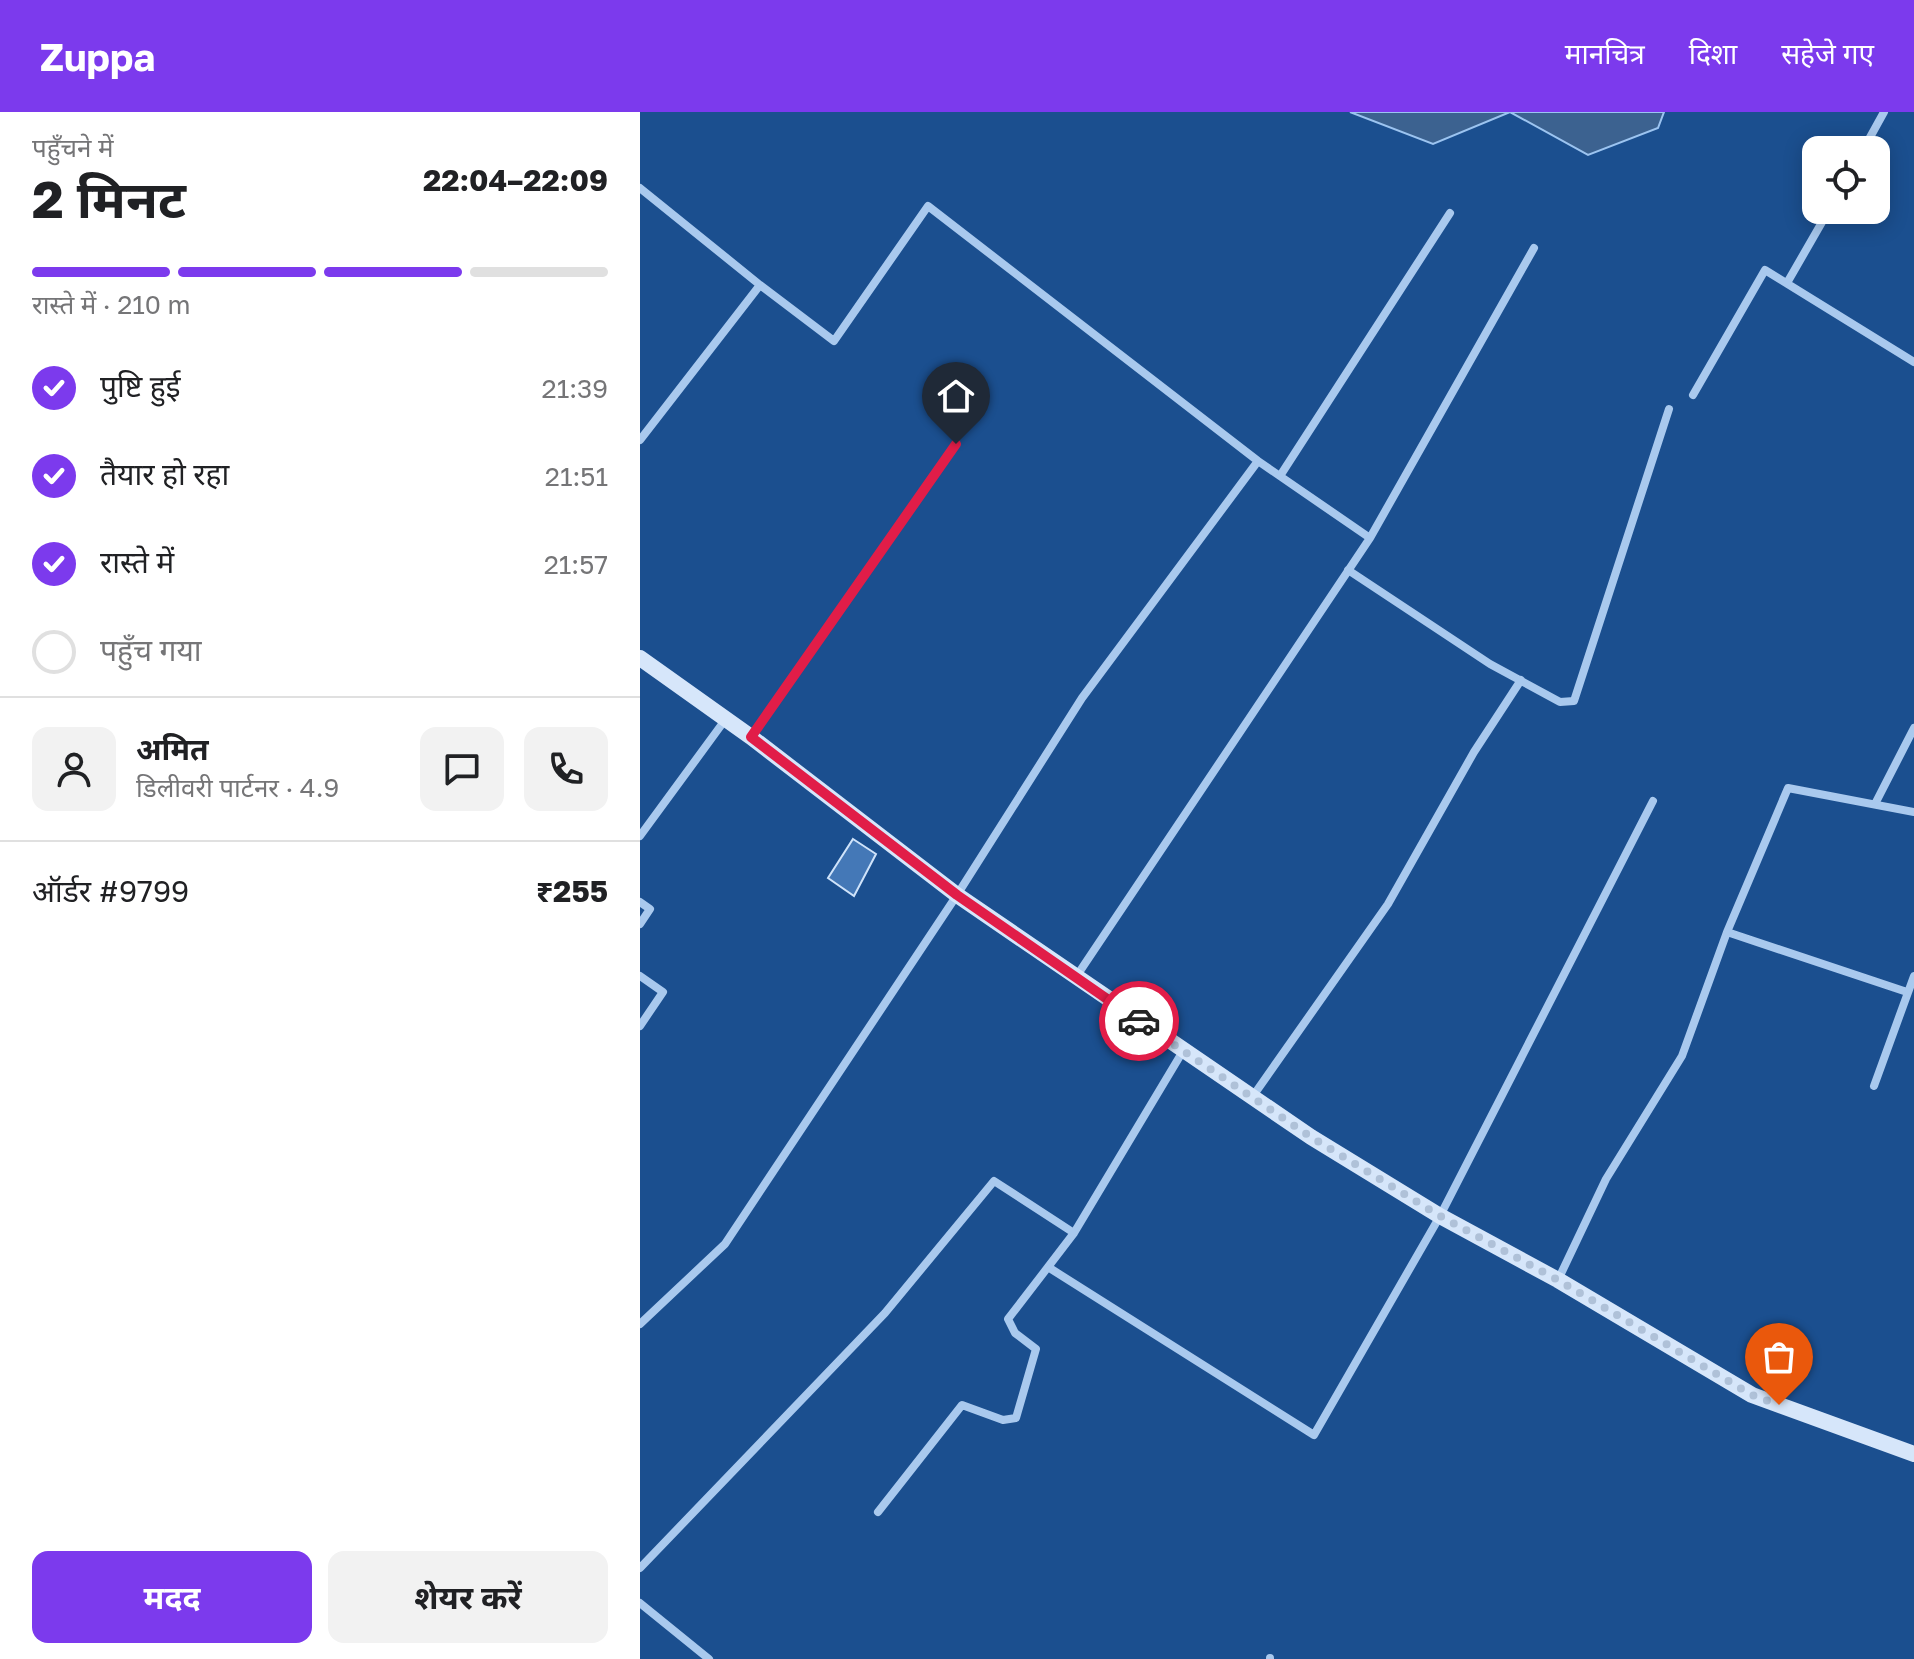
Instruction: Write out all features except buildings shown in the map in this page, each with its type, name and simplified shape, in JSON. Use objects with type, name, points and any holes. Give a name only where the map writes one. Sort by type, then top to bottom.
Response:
[{"type":"street","points":[[1871,136],[1884,112]]},
{"type":"street","points":[[640,188],[834,341],[928,206],[1258,461],[1370,538]]},
{"type":"street","points":[[1280,476],[1450,213]]},
{"type":"street","points":[[1787,283],[1821,224]]},
{"type":"street","points":[[1076,977],[1370,538],[1534,248]]},
{"type":"street","points":[[1693,395],[1765,270],[1914,362]]},
{"type":"street","points":[[640,440],[760,285]]},
{"type":"street","points":[[1348,570],[1490,664],[1560,702],[1574,701],[1669,409]]},
{"type":"street","points":[[751,737],[956,444]]},
{"type":"street","points":[[640,1324],[725,1244],[957,895],[1082,698],[1258,461]]},
{"type":"street","points":[[640,658],[751,737],[957,895],[1311,1137],[1440,1216],[1558,1280],[1752,1395],[1914,1454]]},
{"type":"street","points":[[1253,1096],[1388,904],[1474,752],[1521,680]]},
{"type":"street","points":[[640,836],[726,719]]},
{"type":"street","points":[[1875,804],[1914,728]]},
{"type":"street","points":[[1558,1280],[1606,1179],[1682,1056],[1727,932],[1788,788],[1914,812]]},
{"type":"street","points":[[1048,1267],[1314,1435],[1440,1216],[1653,801]]},
{"type":"street","points":[[640,902],[650,909],[640,924]]},
{"type":"street","points":[[1727,932],[1907,992]]},
{"type":"street","points":[[640,976],[663,992],[640,1026]]},
{"type":"street","points":[[1874,1086],[1914,976]]},
{"type":"street","points":[[878,1512],[962,1405],[1003,1420],[1016,1418],[1036,1349],[1015,1333],[1008,1319],[1074,1233],[1183,1051]]},
{"type":"street","points":[[640,1568],[885,1313],[994,1181],[1074,1233]]},
{"type":"street","points":[[640,1603],[708,1659]]},
{"type":"water","points":[[1350,112],[1510,112],[1433,144]]},
{"type":"water","points":[[1510,112],[1664,112],[1658,128],[1588,155]]},
{"type":"way so far","points":[[1139,1021],[1311,1137],[1440,1216],[1558,1280],[1752,1395],[1779,1405]]},
{"type":"route","points":[[956,444],[751,737],[957,895],[1139,1021]]}]
